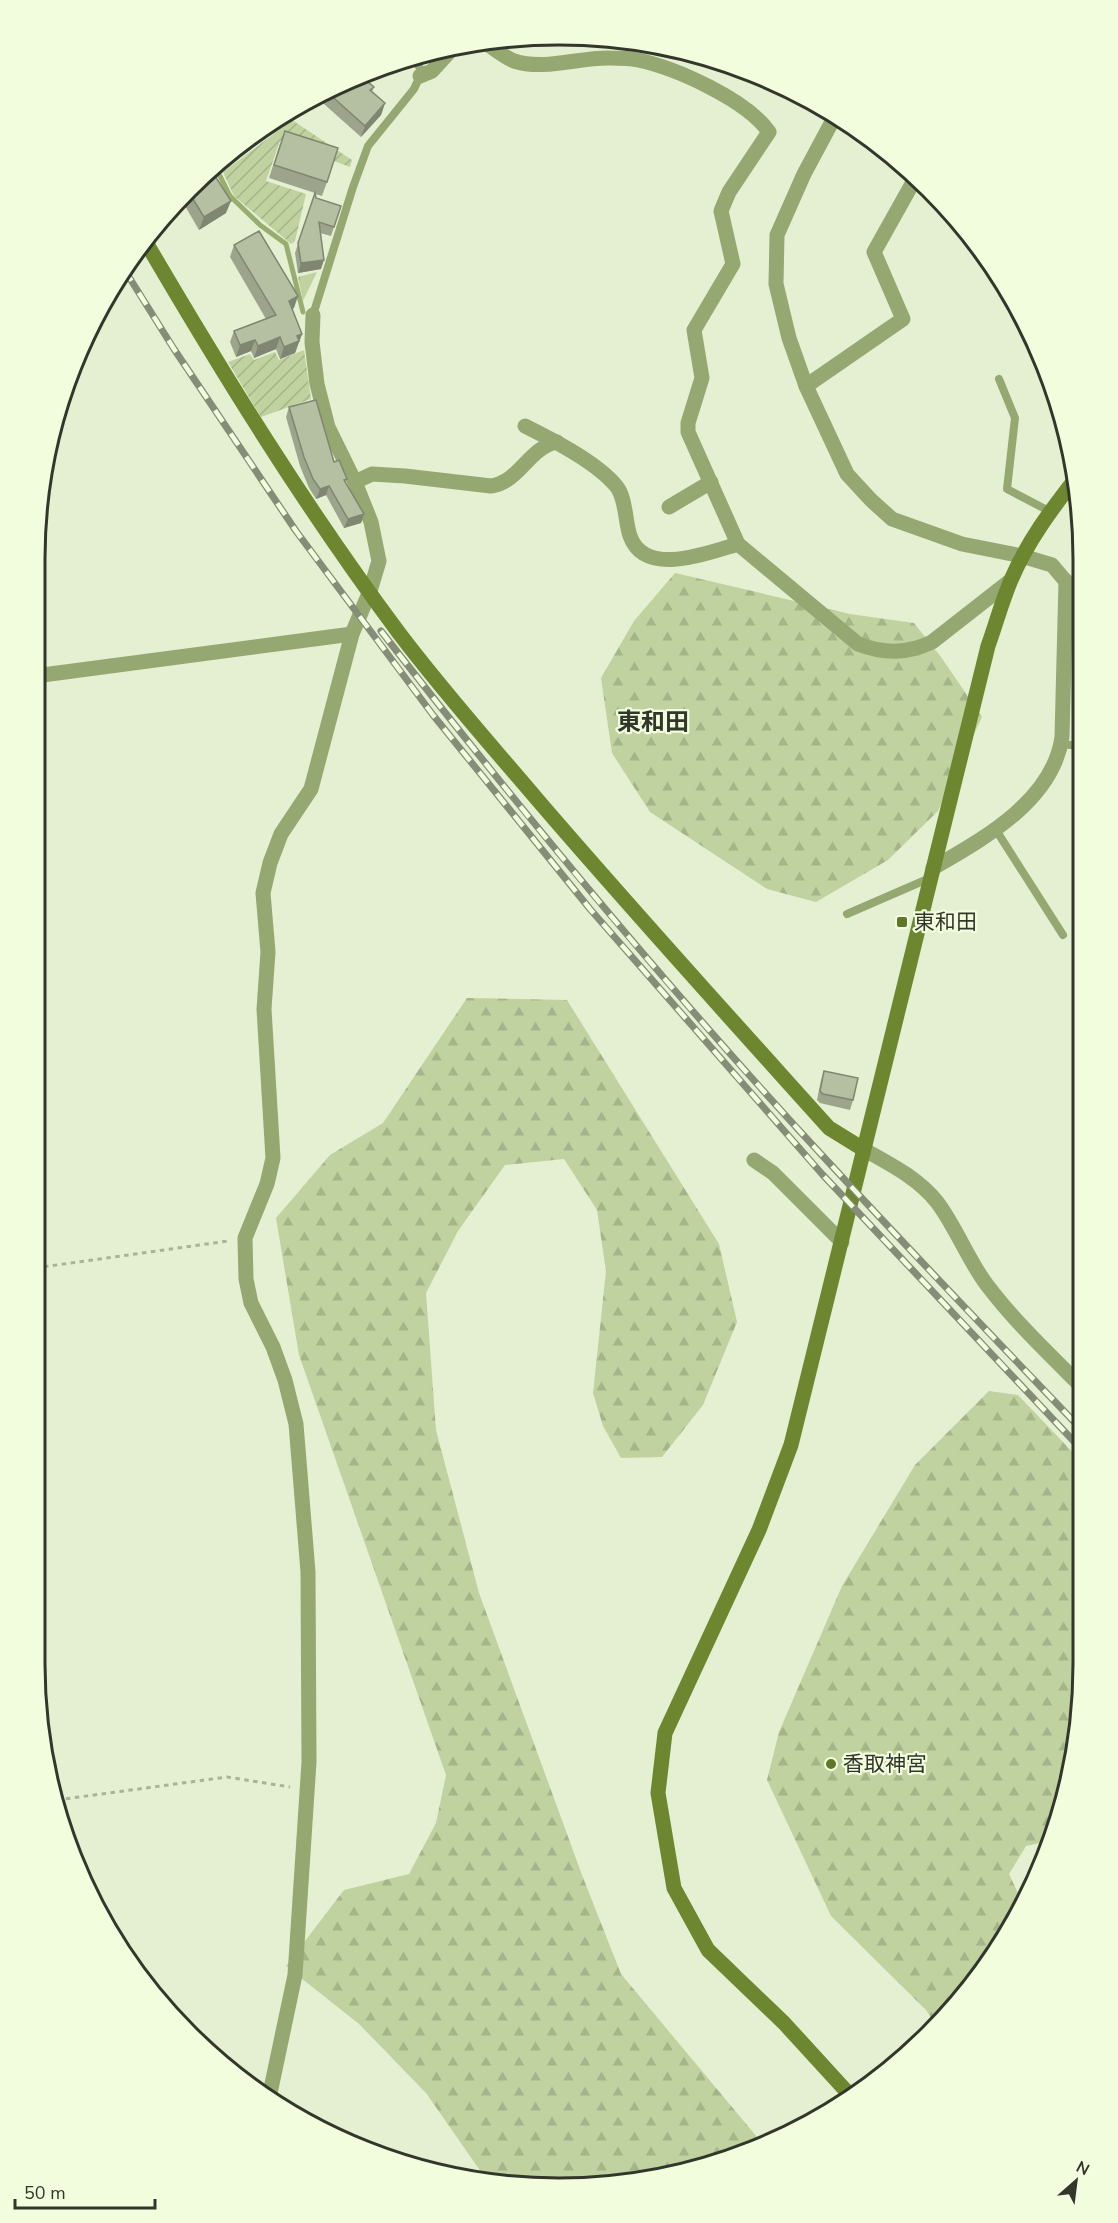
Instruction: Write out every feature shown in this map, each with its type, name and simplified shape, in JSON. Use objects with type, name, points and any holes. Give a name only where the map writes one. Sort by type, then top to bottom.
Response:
[{"type":"street","points":[[495,49],[514,61],[543,64],[617,58],[637,60],[675,71],[722,93],[763,124],[769,132],[729,192],[721,211],[733,264],[694,330],[702,378],[688,423],[688,432],[738,544],[858,644],[875,650],[898,652],[919,648],[932,642],[1010,581]]},
{"type":"street","points":[[420,76],[432,70],[442,59]]},
{"type":"street","points":[[831,123],[804,174],[777,235],[776,284],[789,338],[806,386],[847,474],[892,519],[962,544],[1052,564],[1073,590]]},
{"type":"street","points":[[806,386],[903,319],[874,252],[911,186]]},
{"type":"street","points":[[149,248],[211,354],[268,445],[399,633],[465,715],[615,890],[829,1128],[913,1178],[938,1203],[975,1269],[989,1288],[1022,1326],[1073,1377]]},
{"type":"street","points":[[271,2089],[295,1975],[309,1762],[308,1572],[296,1424],[285,1380],[273,1347],[251,1303],[246,1279],[245,1238],[267,1184],[273,1158],[264,1009],[268,952],[263,893],[270,863],[281,834],[311,789],[351,634],[370,591],[378,561],[371,522],[355,482],[328,428],[317,384],[312,342],[313,315]]},
{"type":"street","points":[[525,426],[557,442],[609,478],[619,490],[630,537],[637,548],[649,556],[666,560],[690,558],[738,544]]},
{"type":"street","points":[[355,482],[372,474],[491,486],[503,484],[537,450],[557,442]]},
{"type":"street","points":[[669,507],[711,482]]},
{"type":"street","points":[[846,2090],[784,2023],[708,1950],[674,1888],[658,1793],[665,1733],[759,1530],[791,1445],[988,646],[1010,581],[1022,556],[1049,511],[1068,488]]},
{"type":"street","points":[[932,873],[996,830],[1039,791],[1060,753],[1066,581]]},
{"type":"street","points":[[45,675],[351,634]]},
{"type":"street","points":[[754,1160],[773,1173],[842,1242]]},
{"type":"lane","points":[[313,315],[368,146],[414,89],[420,76],[418,65]]},
{"type":"lane","points":[[999,379],[1015,418],[1007,489],[1049,511]]},
{"type":"lane","points":[[1061,744],[1073,745]]},
{"type":"lane","points":[[996,830],[1063,935]]},
{"type":"lane","points":[[847,914],[932,873]]},
{"type":"path","points":[[45,1267],[245,1238]]},
{"type":"path","points":[[64,1799],[227,1777],[307,1790]]},
{"type":"green space","points":[[292,120],[352,160],[350,167],[280,141],[266,181],[306,194],[295,241],[291,244],[234,196],[223,172]]},
{"type":"green space","points":[[317,272],[303,301],[298,277]]},
{"type":"green space","points":[[304,350],[311,399],[261,417],[228,362],[250,354],[254,360],[275,352],[279,360]]},
{"type":"green space","points":[[675,573],[850,614],[914,623],[941,657],[982,717],[938,811],[888,860],[816,902],[767,889],[650,812],[612,753],[601,678],[634,621]]},
{"type":"green space","points":[[467,998],[567,1000],[719,1244],[737,1322],[703,1405],[662,1457],[621,1458],[603,1426],[593,1393],[606,1271],[597,1210],[564,1159],[505,1165],[458,1231],[426,1293],[436,1430],[479,1593],[582,1875],[621,1974],[758,2138],[724,2151],[659,2168],[593,2177],[525,2177],[481,2172],[426,2093],[359,2024],[286,1966],[344,1890],[409,1874],[436,1823],[446,1775],[299,1355],[276,1218],[330,1155],[383,1123]]},
{"type":"green space","points":[[989,1391],[1018,1395],[1073,1453],[1072,1698],[1069,1731],[1055,1797],[1041,1843],[1026,1846],[1009,1874],[1018,1894],[1004,1921],[967,1977],[931,2017],[831,1916],[767,1780],[779,1732],[842,1586],[915,1465]]},
{"type":"building","points":[[368,82],[374,87],[370,90],[385,103],[365,126],[333,97]]},
{"type":"building","points":[[285,131],[338,148],[327,182],[274,165]]},
{"type":"building","points":[[216,177],[231,201],[204,217],[193,199]]},
{"type":"building","points":[[315,193],[316,198],[341,206],[334,227],[319,222],[324,260],[301,263],[298,243]]},
{"type":"building","points":[[259,231],[298,296],[289,301],[302,334],[297,336],[299,341],[284,347],[280,337],[258,346],[255,340],[240,345],[234,331],[276,315],[234,245]]},
{"type":"building","points":[[316,400],[334,462],[339,460],[347,479],[344,480],[364,514],[348,519],[329,486],[320,489],[313,479],[289,407]]},
{"type":"building","points":[[824,1071],[858,1078],[853,1100],[823,1094],[820,1091]]},
{"type":"waterway","points":[[219,174],[230,196],[260,225],[286,244],[303,312]]},
{"type":"railway","points":[[129,277],[174,349],[296,531],[433,715],[590,909],[822,1174],[1073,1440]]},
{"type":"railway","points":[[381,631],[489,768],[657,970],[863,1199],[1073,1421]]},
{"type":"place","name":"東和田","points":[[902,922]]},
{"type":"place","name":"香取神宮","points":[[831,1764]]},
{"type":"district","name":"東和田","points":[[653,722]]}]
